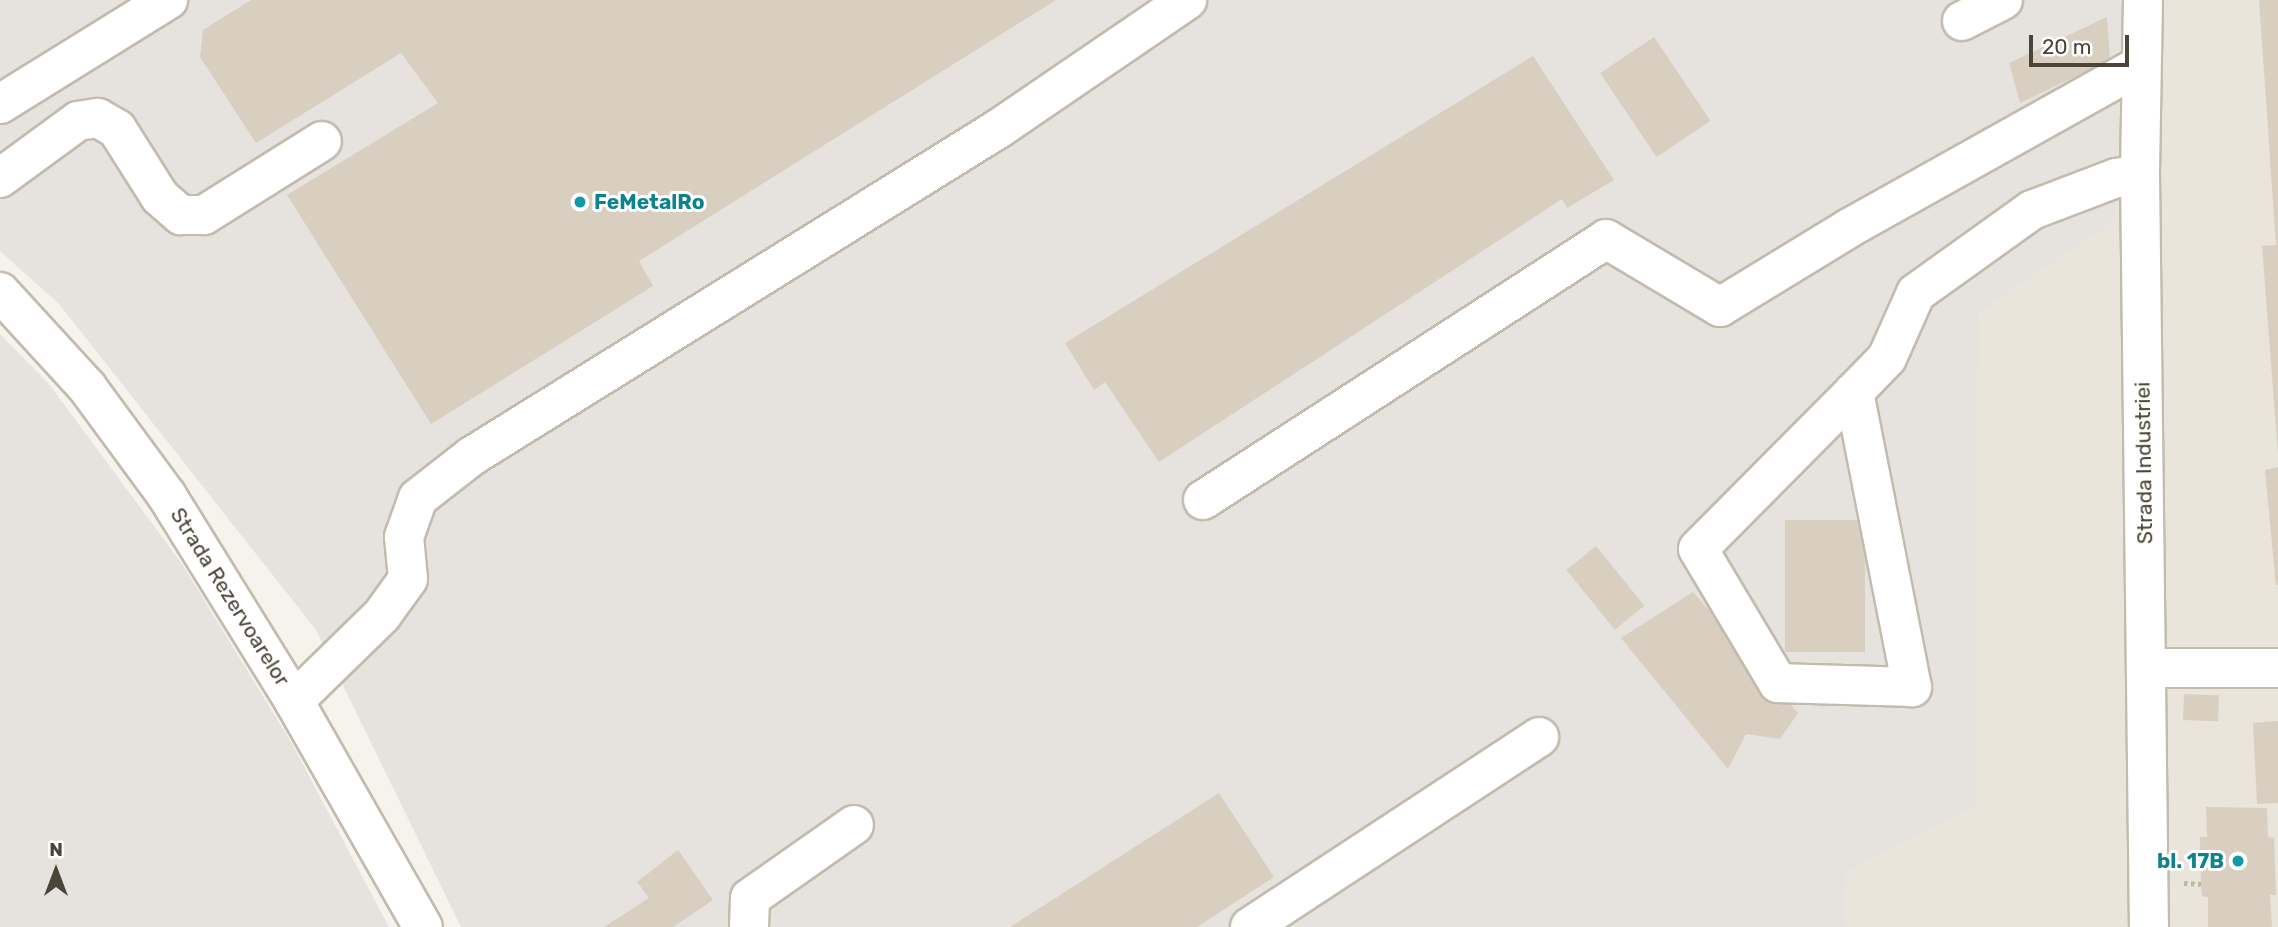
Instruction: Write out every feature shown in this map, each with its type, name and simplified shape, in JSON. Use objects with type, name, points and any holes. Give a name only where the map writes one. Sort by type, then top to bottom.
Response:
[{"type":"street","points":[[0,104],[168,0]]},
{"type":"street","points":[[1962,21],[2003,0]]},
{"type":"street","name":"Strada Industriei","points":[[2143,0],[2140,173],[2149,927]]},
{"type":"street","points":[[294,701],[382,615],[408,579],[404,537],[418,498],[472,456],[998,130],[1179,3]]},
{"type":"street","points":[[1203,500],[1606,239],[1720,307],[1851,227],[2141,65]]},
{"type":"street","points":[[0,178],[78,121],[98,118],[117,130],[160,197],[181,215],[204,215],[323,141]]},
{"type":"street","points":[[1854,392],[1912,687],[1778,683],[1698,550],[1887,358],[1916,293],[2032,210],[2140,173]]},
{"type":"street","name":"Strada Rezervoarelor","points":[[0,292],[87,387],[167,496],[294,701],[423,927]]},
{"type":"street","points":[[2147,668],[2278,668]]},
{"type":"street","points":[[1250,927],[1539,737]]},
{"type":"street","points":[[749,927],[750,898],[854,825]]},
{"type":"shaded area","points":[[0,0],[2129,0],[2116,220],[1978,314],[1977,805],[1846,873],[1845,927],[461,927],[316,630],[59,304],[0,251]]},
{"type":"shaded area","points":[[2129,0],[2278,0],[2278,927],[1845,927],[1846,873],[1977,805],[1978,314],[2116,220]]},
{"type":"shaded area","points":[[0,334],[49,384],[182,564],[291,742],[389,927],[0,927]]},
{"type":"building","name":"FeMetalRo","points":[[251,0],[1056,0],[639,261],[653,286],[431,424],[287,195],[438,103],[401,53],[256,143],[200,57],[203,30]]},
{"type":"building","points":[[2259,0],[2278,0],[2278,455],[2262,246],[2276,245]]},
{"type":"building","points":[[2107,17],[2110,60],[2020,103],[2009,63]]},
{"type":"building","points":[[1654,37],[1710,121],[1657,157],[1600,73]]},
{"type":"building","points":[[1533,56],[1614,180],[1567,208],[1562,199],[1159,462],[1105,382],[1094,390],[1065,343]]},
{"type":"building","points":[[2278,467],[2278,585],[2276,586],[2265,470]]},
{"type":"building","points":[[1785,520],[1865,520],[1865,652],[1785,652]]},
{"type":"building","points":[[1596,546],[1644,606],[1615,630],[1566,570]]},
{"type":"building","points":[[1693,592],[1798,713],[1780,739],[1746,734],[1728,769],[1621,638]]},
{"type":"building","points":[[2184,694],[2219,695],[2218,721],[2183,720]]},
{"type":"building","points":[[2278,721],[2278,803],[2257,804],[2253,723]]},
{"type":"building","points":[[1219,793],[1274,877],[1197,927],[1010,927]]},
{"type":"building","name":"bl. 17B","points":[[2206,807],[2267,808],[2268,837],[2274,838],[2276,895],[2270,895],[2272,927],[2208,927],[2208,897],[2202,896],[2200,837],[2207,837]]},
{"type":"building","points":[[678,850],[713,900],[673,927],[604,927],[649,898],[637,882]]},
{"type":"place","name":"FeMetalRo","points":[[580,202]]},
{"type":"place","name":"bl. 17B","points":[[2238,861]]}]
